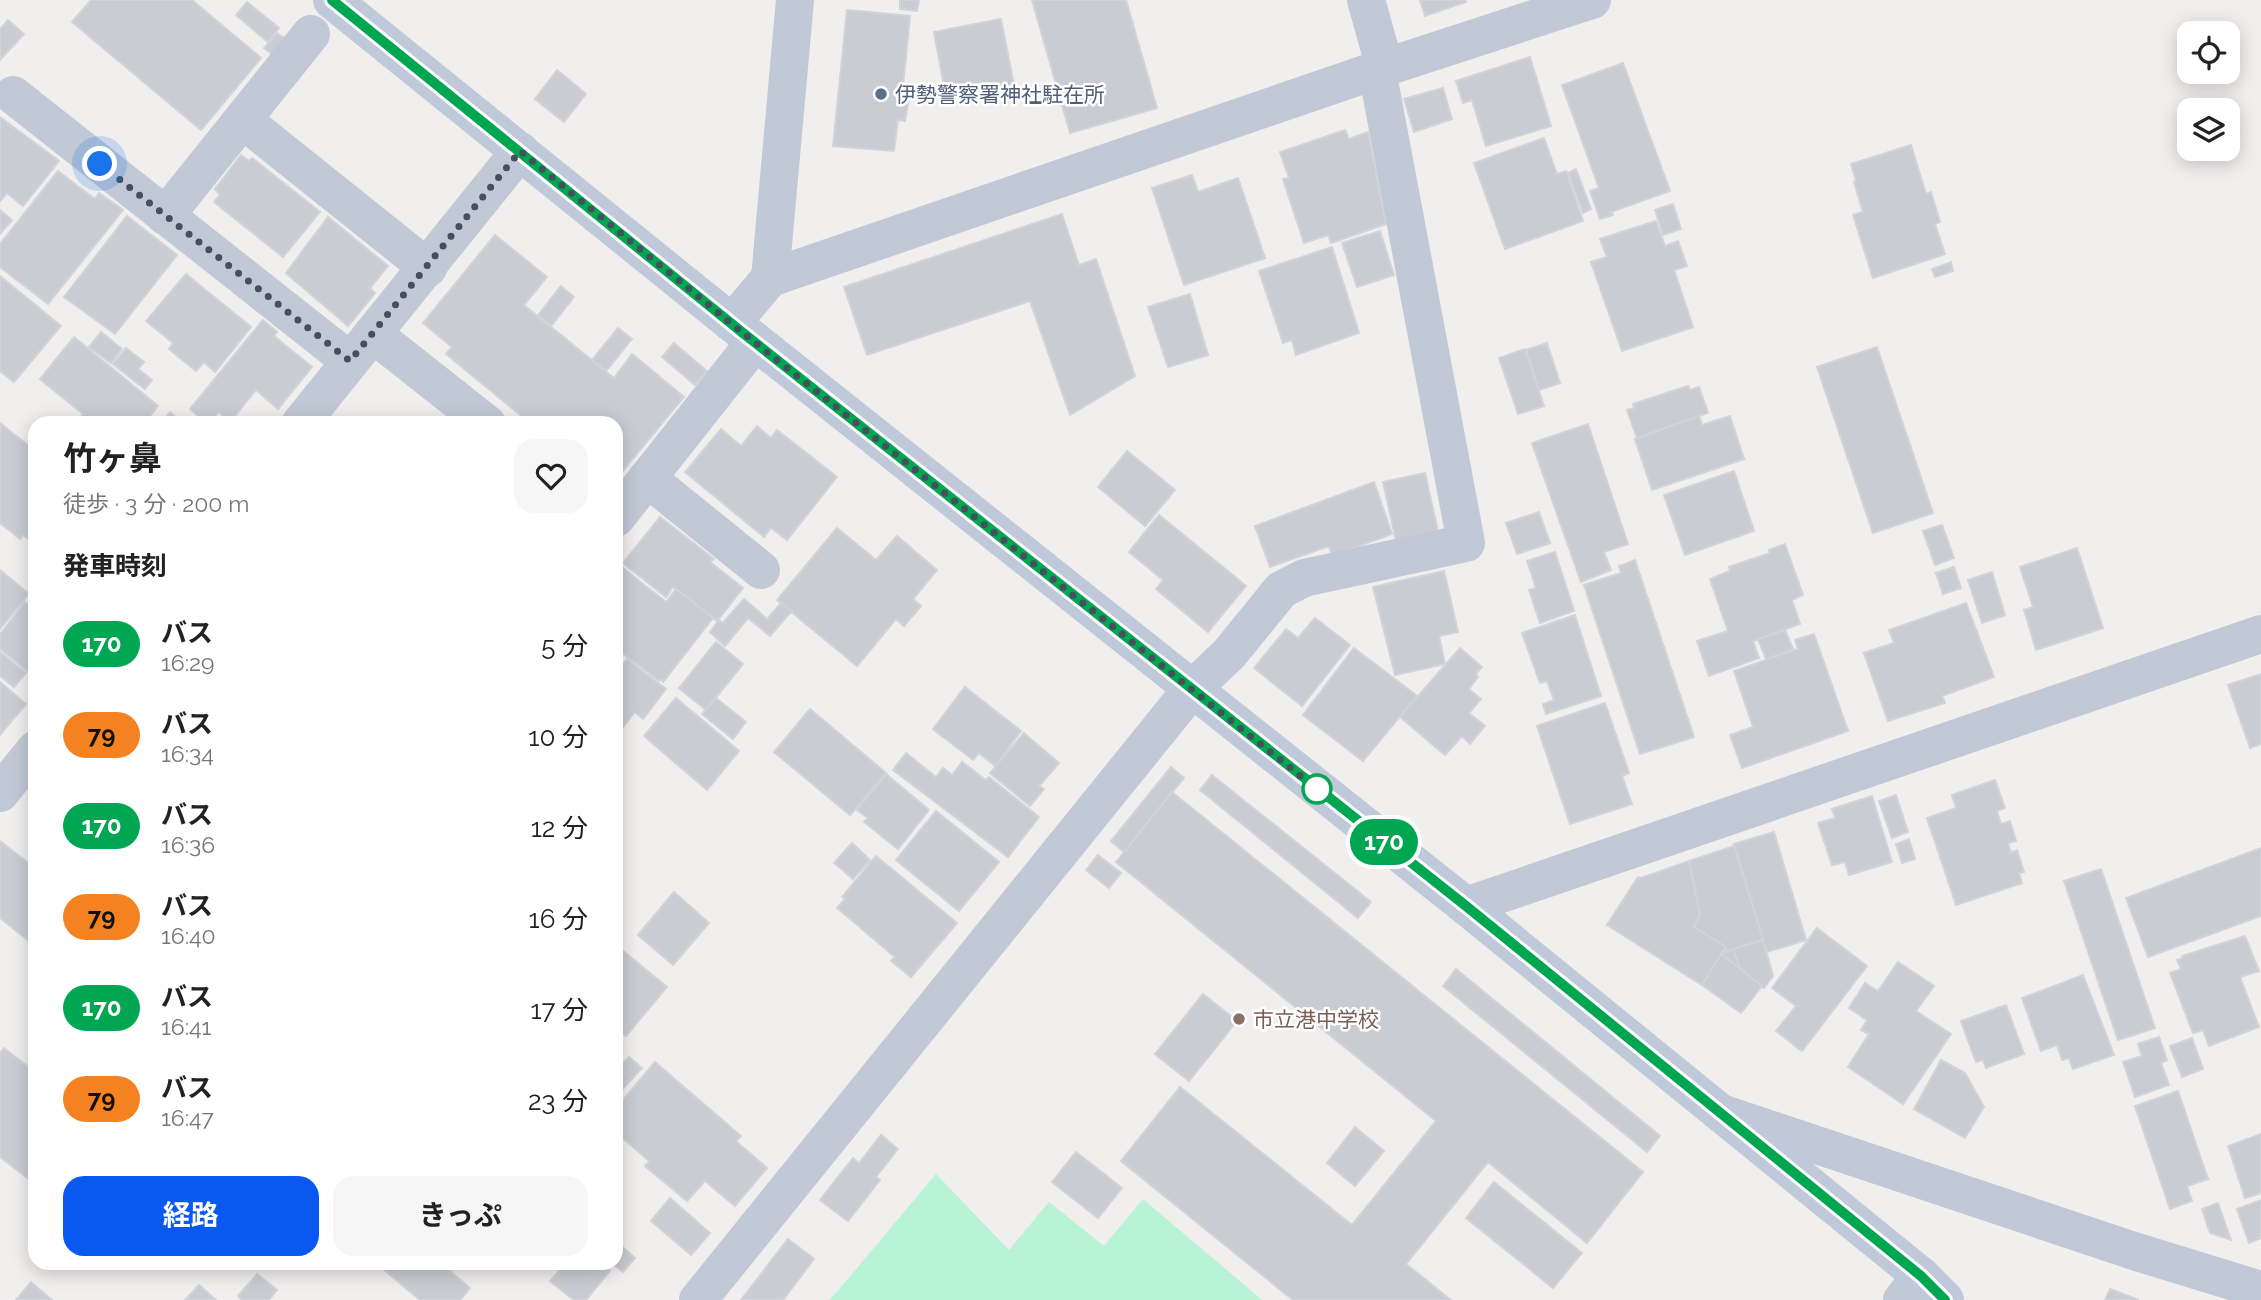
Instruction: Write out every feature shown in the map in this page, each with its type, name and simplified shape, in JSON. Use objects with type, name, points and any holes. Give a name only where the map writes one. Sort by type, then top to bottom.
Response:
[{"type":"main road","points":[[332,0],[743,333],[1724,1114],[1923,1292]]},
{"type":"street","points":[[623,508],[647,478],[743,333],[770,278],[795,0]]},
{"type":"street","points":[[698,1300],[1191,690],[1229,654],[1281,590],[1304,578],[1466,543],[1381,69],[1366,0]]},
{"type":"street","points":[[770,278],[1381,69],[1592,0]]},
{"type":"street","points":[[165,216],[311,34]]},
{"type":"street","points":[[13,95],[165,216],[361,347],[474,416]]},
{"type":"street","points":[[243,120],[428,268]]},
{"type":"street","points":[[306,416],[520,151]]},
{"type":"street","points":[[647,478],[761,570]]},
{"type":"street","points":[[1466,906],[2261,634]]},
{"type":"street","points":[[0,793],[28,759]]},
{"type":"street","points":[[1724,1114],[2137,1252],[2261,1290]]},
{"type":"green space","points":[[936,1174],[1009,1250],[1049,1202],[1104,1246],[1143,1199],[1262,1300],[830,1300]]},
{"type":"building","points":[[91,0],[192,0],[261,58],[201,130],[72,22]]},
{"type":"building","points":[[900,0],[919,0],[917,11],[900,9]]},
{"type":"building","points":[[1032,0],[1126,0],[1157,108],[1070,133]]},
{"type":"building","points":[[1420,0],[1465,0],[1466,2],[1425,16]]},
{"type":"building","points":[[247,2],[279,28],[268,42],[236,15]]},
{"type":"building","points":[[847,10],[910,16],[902,97],[909,99],[905,121],[898,120],[894,151],[833,146]]},
{"type":"building","points":[[1001,19],[1014,85],[946,97],[934,32]]},
{"type":"building","points":[[8,20],[24,34],[0,60],[0,29]]},
{"type":"building","points":[[277,33],[284,38],[272,54],[264,48]]},
{"type":"building","points":[[1530,57],[1551,126],[1486,146],[1472,100],[1463,103],[1456,81]]},
{"type":"building","points":[[1623,63],[1670,191],[1611,212],[1613,215],[1600,219],[1590,191],[1599,188],[1562,85]]},
{"type":"building","points":[[557,70],[586,94],[564,122],[535,99]]},
{"type":"building","points":[[1443,88],[1452,119],[1414,132],[1404,99]]},
{"type":"building","points":[[0,117],[59,161],[23,206],[7,193],[0,201]]},
{"type":"building","points":[[1345,130],[1349,139],[1368,132],[1386,224],[1331,243],[1328,235],[1304,243],[1283,179],[1289,178],[1280,152]]},
{"type":"building","points":[[1544,138],[1557,174],[1566,171],[1583,221],[1505,249],[1474,163]]},
{"type":"building","points":[[1911,145],[1926,194],[1931,192],[1940,222],[1935,224],[1945,254],[1873,278],[1853,215],[1863,212],[1851,164]]},
{"type":"building","points":[[241,155],[249,161],[252,158],[320,212],[283,257],[214,202],[220,195],[215,189]]},
{"type":"building","points":[[1576,169],[1591,209],[1583,213],[1568,173]]},
{"type":"building","points":[[58,171],[95,199],[99,193],[123,210],[48,304],[0,267],[0,244]]},
{"type":"building","points":[[1192,175],[1198,192],[1238,178],[1265,258],[1184,285],[1152,188]]},
{"type":"building","points":[[1673,204],[1681,229],[1663,235],[1655,210]]},
{"type":"building","points":[[0,210],[12,220],[0,234]]},
{"type":"building","points":[[1062,214],[1079,265],[1096,259],[1135,376],[1070,415],[1030,301],[867,355],[844,287]]},
{"type":"building","points":[[127,216],[177,255],[115,334],[64,297]]},
{"type":"building","points":[[328,217],[388,266],[370,288],[375,293],[348,326],[286,273]]},
{"type":"building","points":[[1656,221],[1665,246],[1678,241],[1687,266],[1674,270],[1693,327],[1622,351],[1591,262],[1607,257],[1600,239]]},
{"type":"building","points":[[1380,231],[1394,275],[1357,287],[1342,243]]},
{"type":"building","points":[[495,235],[547,277],[524,305],[614,378],[632,354],[684,397],[623,471],[623,416],[521,416],[446,354],[452,347],[423,323]]},
{"type":"building","points":[[1332,247],[1359,333],[1296,355],[1292,340],[1283,343],[1259,271]]},
{"type":"building","points":[[1951,262],[1953,271],[1935,277],[1932,269]]},
{"type":"building","points":[[186,274],[251,327],[215,372],[204,362],[196,371],[169,349],[173,343],[146,321]]},
{"type":"building","points":[[0,276],[61,326],[14,382],[0,371]]},
{"type":"building","points":[[561,286],[574,297],[551,326],[538,315]]},
{"type":"building","points":[[1190,294],[1208,355],[1168,367],[1148,307]]},
{"type":"building","points":[[263,320],[277,332],[274,336],[312,367],[278,409],[256,390],[235,416],[223,416],[219,412],[215,416],[198,416],[190,409]]},
{"type":"building","points":[[618,328],[632,339],[606,371],[592,360]]},
{"type":"building","points":[[101,332],[122,349],[111,363],[89,347]]},
{"type":"building","points":[[74,337],[158,406],[150,416],[82,416],[83,414],[40,379]]},
{"type":"building","points":[[674,343],[707,371],[695,385],[662,357]]},
{"type":"building","points":[[1547,343],[1560,383],[1539,390],[1526,350]]},
{"type":"building","points":[[1877,347],[1933,513],[1873,533],[1817,367]]},
{"type":"building","points":[[126,348],[144,362],[138,369],[152,380],[145,389],[113,364]]},
{"type":"building","points":[[1525,349],[1544,406],[1518,414],[1499,358]]},
{"type":"building","points":[[1688,386],[1690,390],[1699,387],[1708,413],[1637,438],[1627,410],[1634,408],[1633,404]]},
{"type":"building","points":[[1699,416],[1702,425],[1730,416],[1744,459],[1652,490],[1635,439]]},
{"type":"building","points":[[0,423],[28,445],[28,539],[23,535],[20,539],[0,523]]},
{"type":"building","points":[[1588,424],[1628,544],[1604,552],[1611,570],[1581,582],[1532,443]]},
{"type":"building","points":[[757,426],[771,438],[777,430],[837,477],[787,540],[771,528],[764,537],[685,472],[721,429],[741,446]]},
{"type":"building","points":[[1127,451],[1175,490],[1145,526],[1098,487]]},
{"type":"building","points":[[1734,471],[1754,531],[1685,555],[1664,495]]},
{"type":"building","points":[[1425,473],[1438,531],[1396,541],[1383,482]]},
{"type":"building","points":[[1374,482],[1392,534],[1332,556],[1329,546],[1270,567],[1255,526]]},
{"type":"building","points":[[1539,512],[1550,543],[1517,554],[1506,523]]},
{"type":"building","points":[[1159,515],[1246,586],[1208,632],[1156,589],[1163,580],[1129,552]]},
{"type":"building","points":[[660,517],[714,559],[710,562],[743,588],[717,621],[673,587],[666,597],[623,563]]},
{"type":"building","points":[[1942,525],[1954,558],[1935,565],[1923,531]]},
{"type":"building","points":[[837,528],[876,560],[897,536],[937,570],[913,599],[921,606],[904,626],[896,619],[857,666],[777,600]]},
{"type":"building","points":[[1785,544],[1803,595],[1792,600],[1800,624],[1753,641],[1759,658],[1709,676],[1697,641],[1728,631],[1710,579],[1730,571],[1729,567],[1770,553],[1769,550]]},
{"type":"building","points":[[2077,548],[2103,628],[2036,650],[2024,610],[2033,607],[2020,567]]},
{"type":"building","points":[[1555,552],[1574,611],[1540,623],[1529,590],[1536,588],[1527,561]]},
{"type":"building","points":[[1635,560],[1694,737],[1640,754],[1584,585],[1621,573],[1619,566]]},
{"type":"building","points":[[1954,567],[1961,588],[1943,594],[1936,573]]},
{"type":"building","points":[[623,568],[666,602],[676,589],[713,618],[663,682],[661,679],[659,681],[623,653]]},
{"type":"building","points":[[0,570],[28,595],[0,629]]},
{"type":"building","points":[[1444,571],[1458,632],[1439,636],[1445,664],[1395,675],[1373,587]]},
{"type":"building","points":[[1992,572],[2005,615],[1982,623],[1968,580]]},
{"type":"building","points":[[744,599],[767,619],[781,603],[792,611],[770,636],[748,618],[725,646],[710,632],[719,620],[723,623]]},
{"type":"building","points":[[25,602],[28,604],[28,671],[0,649],[0,634]]},
{"type":"building","points":[[1966,603],[1994,677],[1942,696],[1945,703],[1888,721],[1864,653],[1894,643],[1889,630]]},
{"type":"building","points":[[1575,615],[1601,696],[1546,714],[1543,704],[1554,700],[1547,681],[1540,683],[1522,633]]},
{"type":"building","points":[[1315,618],[1350,645],[1302,706],[1254,668],[1286,629],[1298,638]]},
{"type":"building","points":[[1785,630],[1793,649],[1766,659],[1758,639]]},
{"type":"building","points":[[1814,634],[1848,731],[1742,768],[1730,735],[1753,727],[1734,671],[1798,649],[1795,640]]},
{"type":"building","points":[[716,642],[743,664],[706,710],[679,688]]},
{"type":"building","points":[[1354,648],[1417,696],[1363,761],[1303,715]]},
{"type":"building","points":[[1460,648],[1482,667],[1469,689],[1481,699],[1469,713],[1485,726],[1470,744],[1462,736],[1445,755],[1400,717]]},
{"type":"building","points":[[0,652],[26,673],[14,687],[0,676]]},
{"type":"building","points":[[627,659],[666,689],[643,719],[635,712],[623,727],[623,665]]},
{"type":"building","points":[[2261,674],[2261,744],[2250,748],[2228,685]]},
{"type":"building","points":[[0,682],[26,704],[0,735]]},
{"type":"building","points":[[965,687],[1021,731],[995,766],[979,753],[973,760],[933,729]]},
{"type":"building","points":[[676,698],[739,751],[707,790],[644,736]]},
{"type":"building","points":[[716,698],[746,722],[733,739],[702,714]]},
{"type":"building","points":[[1605,703],[1629,773],[1622,776],[1632,804],[1570,824],[1537,726]]},
{"type":"building","points":[[810,709],[886,773],[850,815],[774,752]]},
{"type":"building","points":[[1024,733],[1059,763],[1039,786],[1044,789],[1030,806],[990,773]]},
{"type":"building","points":[[906,753],[936,777],[943,768],[952,775],[962,762],[986,780],[989,777],[1039,817],[1008,857],[893,770]]},
{"type":"building","points":[[1171,767],[1184,778],[1124,852],[1111,841]]},
{"type":"building","points":[[886,774],[929,810],[898,849],[864,822],[868,818],[857,810]]},
{"type":"building","points":[[1212,775],[1371,902],[1358,918],[1200,790]]},
{"type":"building","points":[[1995,780],[2005,808],[1997,811],[2001,824],[2010,821],[2016,841],[2008,843],[2011,853],[2017,850],[2024,872],[2019,873],[2022,883],[1956,905],[1927,818],[1956,808],[1952,795]]},
{"type":"building","points":[[1172,792],[1643,1172],[1587,1243],[1488,1162],[1406,1264],[1451,1300],[1293,1300],[1121,1161],[1180,1087],[1352,1225],[1436,1121],[1116,862]]},
{"type":"building","points":[[1896,795],[1908,832],[1892,838],[1879,801]]},
{"type":"building","points":[[1872,796],[1892,862],[1849,875],[1845,862],[1832,865],[1818,823],[1835,818],[1832,809]]},
{"type":"building","points":[[936,811],[999,862],[959,911],[896,860]]},
{"type":"building","points":[[1774,832],[1806,940],[1767,952],[1734,844]]},
{"type":"building","points":[[1909,839],[1915,859],[1902,863],[1896,844]]},
{"type":"building","points":[[0,841],[28,863],[28,940],[0,918]]},
{"type":"building","points":[[852,843],[870,860],[853,879],[834,863]]},
{"type":"building","points":[[1734,846],[1763,940],[1725,952],[1726,947],[1694,927],[1700,915],[1689,861]]},
{"type":"building","points":[[2261,848],[2261,916],[2148,957],[2126,898]]},
{"type":"building","points":[[1098,855],[1121,873],[1109,888],[1086,870]]},
{"type":"building","points":[[876,856],[957,923],[911,977],[891,961],[895,957],[837,908],[845,899],[842,897]]},
{"type":"building","points":[[1689,861],[1700,915],[1694,927],[1726,947],[1702,985],[1607,925],[1638,877]]},
{"type":"building","points":[[2101,869],[2155,1028],[2118,1040],[2064,881]]},
{"type":"building","points":[[674,892],[709,923],[673,965],[638,935]]},
{"type":"building","points":[[1817,928],[1867,966],[1802,1051],[1776,1031],[1796,1006],[1772,988]]},
{"type":"building","points":[[2245,936],[2259,971],[2240,977],[2259,1027],[2209,1046],[2203,1030],[2193,1033],[2170,973],[2181,969],[2177,960],[2183,958],[2182,956]]},
{"type":"building","points":[[1763,940],[1773,976],[1764,988],[1740,968],[1733,949]]},
{"type":"building","points":[[1725,949],[1725,952],[1733,949],[1740,968],[1721,954]]},
{"type":"building","points":[[623,951],[667,987],[626,1036],[623,1034]]},
{"type":"building","points":[[1721,954],[1762,986],[1741,1013],[1702,985]]},
{"type":"building","points":[[1898,962],[1934,986],[1916,1011],[1951,1034],[1903,1104],[1848,1067],[1869,1034],[1861,1030],[1867,1020],[1849,1008],[1865,983],[1878,991]]},
{"type":"building","points":[[1456,969],[1660,1136],[1647,1152],[1443,986]]},
{"type":"building","points":[[2083,975],[2114,1055],[2073,1069],[2069,1058],[2062,1060],[2057,1045],[2041,1051],[2022,998]]},
{"type":"building","points":[[1203,994],[1237,1021],[1189,1081],[1155,1054]]},
{"type":"building","points":[[2006,1005],[2024,1054],[1986,1068],[1983,1060],[1976,1062],[1961,1021]]},
{"type":"building","points":[[2159,1037],[2167,1060],[2161,1063],[2169,1085],[2135,1097],[2123,1062],[2142,1056],[2138,1044]]},
{"type":"building","points":[[2192,1038],[2203,1069],[2182,1077],[2170,1046]]},
{"type":"building","points":[[4,1048],[28,1067],[28,1179],[0,1157],[0,1053]]},
{"type":"building","points":[[629,1057],[642,1068],[623,1088],[623,1063]]},
{"type":"building","points":[[1941,1060],[1965,1073],[1984,1107],[1965,1138],[1914,1109]]},
{"type":"building","points":[[655,1062],[741,1136],[736,1141],[767,1168],[735,1206],[705,1181],[687,1201],[645,1166],[649,1161],[623,1138],[623,1100]]},
{"type":"building","points":[[2178,1091],[2208,1179],[2187,1186],[2192,1201],[2170,1209],[2135,1106]]},
{"type":"building","points":[[1355,1127],[1384,1151],[1355,1186],[1327,1163]]},
{"type":"building","points":[[2261,1134],[2261,1193],[2245,1198],[2228,1146]]},
{"type":"building","points":[[881,1135],[898,1149],[876,1177],[880,1180],[848,1221],[820,1200],[853,1158],[859,1163]]},
{"type":"building","points":[[1076,1152],[1122,1188],[1098,1218],[1052,1182]]},
{"type":"building","points":[[1494,1182],[1582,1253],[1553,1288],[1466,1218]]},
{"type":"building","points":[[670,1198],[710,1233],[691,1255],[651,1221]]},
{"type":"building","points":[[2261,1200],[2261,1238],[2249,1243],[2237,1209]]},
{"type":"building","points":[[2218,1203],[2231,1240],[2210,1233],[2202,1209]]},
{"type":"building","points":[[788,1239],[814,1259],[783,1300],[741,1300]]},
{"type":"building","points":[[623,1247],[635,1258],[623,1272],[620,1270],[623,1270]]},
{"type":"building","points":[[384,1270],[449,1270],[470,1288],[460,1300],[420,1300]]},
{"type":"building","points":[[560,1270],[610,1271],[586,1300],[574,1300],[550,1281]]},
{"type":"building","points":[[257,1274],[277,1290],[269,1300],[242,1300],[238,1296]]},
{"type":"building","points":[[31,1282],[52,1300],[16,1300]]},
{"type":"building","points":[[199,1285],[216,1300],[185,1300]]},
{"type":"building","points":[[2110,1289],[2139,1300],[2105,1300]]},
{"type":"bus line","name":"170","points":[[332,0],[743,333],[1466,906],[1921,1276],[1945,1300]]},
{"type":"place","name":"伊勢警察署神社駐在所","points":[[881,94]]},
{"type":"place","name":"市立港中学校","points":[[1239,1019]]},
{"type":"route","points":[[100,164],[350,361],[428,268],[520,151],[743,333],[1317,789]]}]
